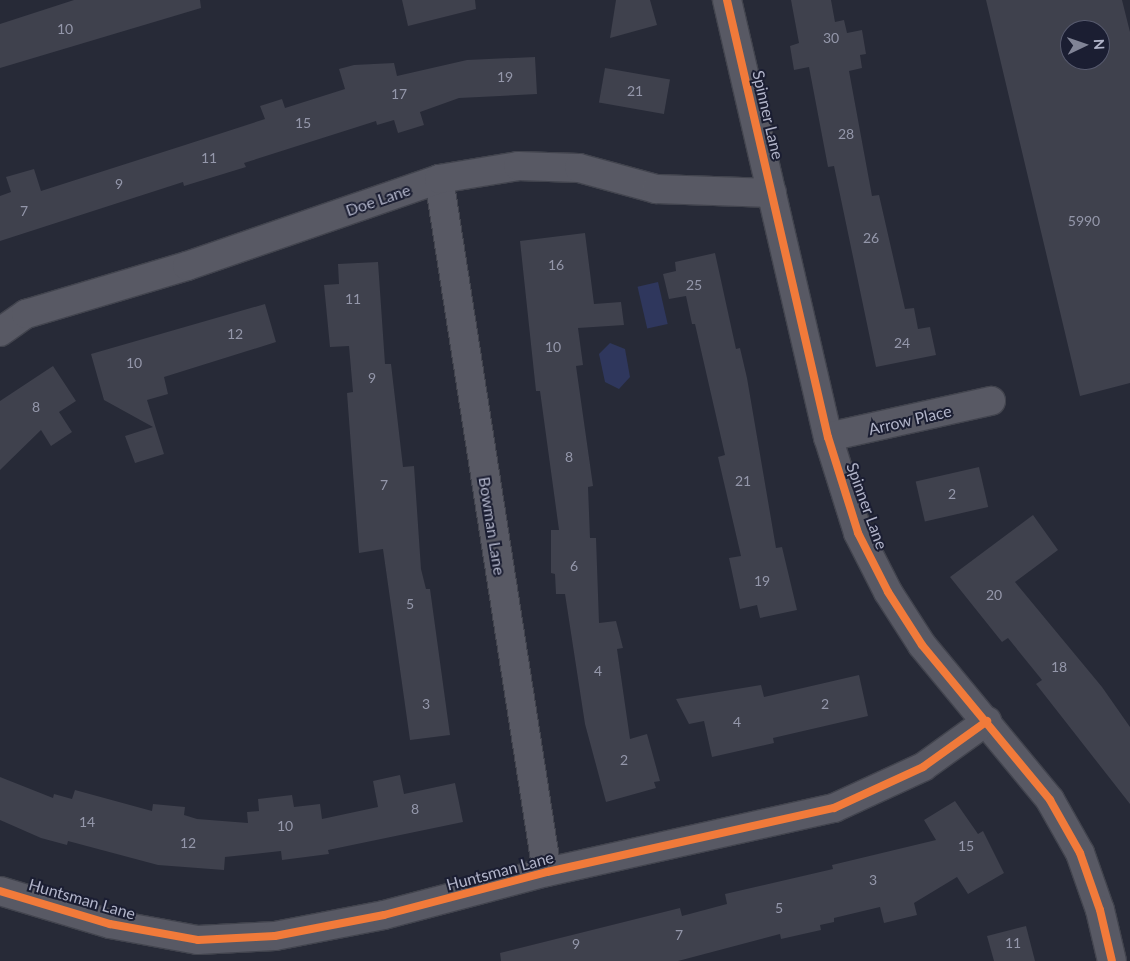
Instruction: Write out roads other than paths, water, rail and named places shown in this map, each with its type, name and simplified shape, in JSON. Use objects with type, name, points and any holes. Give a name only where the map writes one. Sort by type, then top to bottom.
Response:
[{"type":"street","name":"Spinner Lane","points":[[727,0],[828,437],[858,533],[888,592],[922,645],[987,721],[1050,800],[1080,853],[1100,910],[1112,961]]},
{"type":"street","name":"Doe Lane","points":[[0,332],[26,314],[187,266],[439,179],[518,166],[578,168],[656,189],[772,193]]},
{"type":"street","name":"Bowman Lane","points":[[439,179],[547,872]]},
{"type":"street","name":"Arrow Place","points":[[828,437],[991,402]]},
{"type":"street","name":"Huntsman Lane","points":[[0,891],[110,924],[198,940],[285,934],[384,915],[547,872],[834,808],[923,767],[987,721]]},
{"type":"water","points":[[658,282],[668,324],[647,329],[638,287]]},
{"type":"water","points":[[610,343],[625,349],[630,377],[619,389],[605,382],[599,354]]}]
